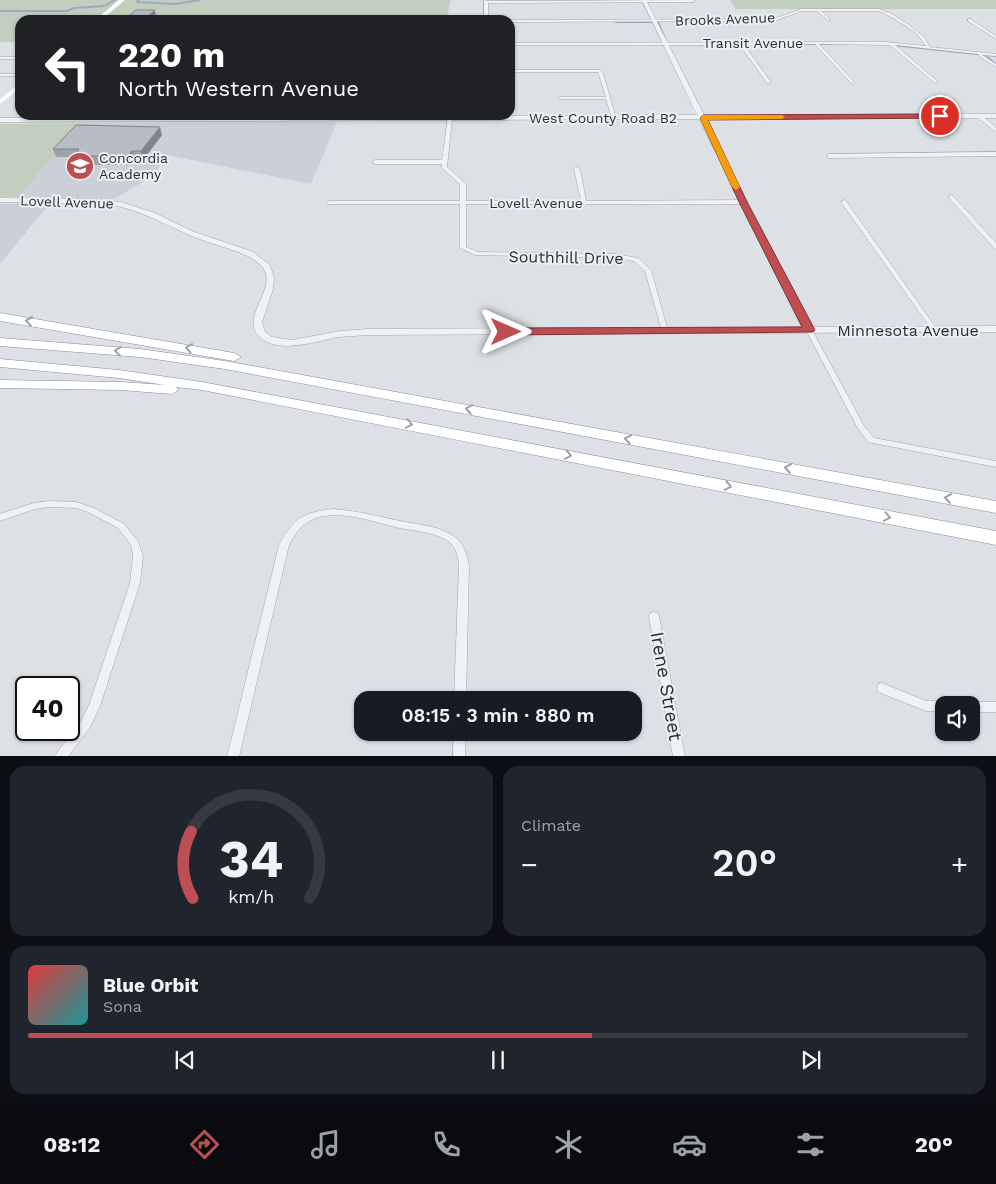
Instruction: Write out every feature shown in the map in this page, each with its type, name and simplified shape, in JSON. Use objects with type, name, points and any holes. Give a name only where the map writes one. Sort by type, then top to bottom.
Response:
[{"type":"highway","points":[[0,317],[191,349],[287,369],[373,392]]},
{"type":"highway","points":[[0,342],[58,345],[176,358],[373,392],[996,507]]},
{"type":"highway","points":[[0,363],[163,380],[361,415],[996,538]]},
{"type":"highway","points":[[0,384],[121,386],[176,390],[361,415]]},
{"type":"highway","points":[[0,390],[66,386]]},
{"type":"main road","points":[[104,15],[122,0]]},
{"type":"main road","points":[[0,102],[15,89]]},
{"type":"street","points":[[486,15],[486,1],[693,1]]},
{"type":"street","points":[[645,1],[743,202],[861,427],[871,440],[996,464]]},
{"type":"street","name":"Brooks Avenue","points":[[515,21],[767,20],[801,10],[883,11],[890,13],[926,41],[928,48]]},
{"type":"street","points":[[818,10],[828,20]]},
{"type":"street","points":[[968,20],[996,38]]},
{"type":"street","points":[[741,43],[769,82]]},
{"type":"street","points":[[816,43],[852,83]]},
{"type":"street","name":"Transit Avenue","points":[[515,44],[890,44],[980,55],[996,55]]},
{"type":"street","points":[[890,44],[935,82]]},
{"type":"street","points":[[980,55],[996,66]]},
{"type":"street","points":[[0,58],[15,58]]},
{"type":"street","points":[[515,71],[599,71],[614,118]]},
{"type":"street","points":[[0,75],[15,75]]},
{"type":"street","points":[[560,98],[608,98]]},
{"type":"street","points":[[979,116],[996,131]]},
{"type":"street","name":"West County Road B2","points":[[515,118],[996,116]]},
{"type":"street","name":"West County Road B2","points":[[0,120],[15,120]]},
{"type":"street","points":[[450,120],[445,170],[463,184],[464,203]]},
{"type":"street","points":[[829,156],[996,154]]},
{"type":"street","points":[[374,162],[445,162]]},
{"type":"street","points":[[577,169],[584,204]]},
{"type":"street","points":[[951,197],[996,247]]},
{"type":"street","name":"Lovell Avenue","points":[[0,200],[92,201],[121,204],[152,214],[189,233],[250,254],[267,267],[270,278],[270,289],[257,322],[257,328]]},
{"type":"street","name":"Lovell Avenue","points":[[329,203],[584,204],[743,202]]},
{"type":"street","points":[[844,202],[934,329]]},
{"type":"street","name":"Southhill Drive","points":[[464,203],[462,245],[471,253],[622,256],[641,262],[648,270],[665,331]]},
{"type":"street","name":"Minnesota Avenue","points":[[257,328],[263,336],[271,340],[290,343],[341,334],[368,332],[996,330]]},
{"type":"street","points":[[0,518],[34,506],[50,504],[76,505],[121,526],[129,534],[138,556],[135,583],[94,706],[86,723],[60,756]]},
{"type":"street","points":[[234,756],[284,545],[288,536],[302,521],[325,512],[337,511],[434,532],[452,540],[463,554],[460,691]]},
{"type":"street","name":"Irene Street","points":[[654,616],[679,756]]},
{"type":"street","points":[[882,688],[926,706],[935,706]]},
{"type":"street","points":[[980,706],[996,707]]},
{"type":"street","points":[[459,756],[460,741]]},
{"type":"shaded area","name":"Concordia Academy","points":[[337,122],[311,184],[167,155],[153,176],[114,199],[0,197],[0,124]]},
{"type":"shaded area","points":[[50,203],[0,264],[0,204]]},
{"type":"green space","points":[[0,0],[451,0],[447,15],[15,15],[15,42],[0,42]]},
{"type":"green space","points":[[730,0],[996,0],[996,9],[736,9]]},
{"type":"green space","points":[[0,124],[100,124],[91,132],[76,132],[17,197],[0,197]]},
{"type":"building","points":[[136,10],[155,10],[149,15],[130,15]]},
{"type":"building","name":"Concordia Academy","points":[[76,125],[160,127],[141,151],[132,151],[128,156],[83,156],[78,155],[81,152],[77,152],[79,149],[53,149]]},
{"type":"waterway","points":[[106,5],[115,0]]},
{"type":"waterway","points":[[139,0],[137,2],[175,4],[200,0]]},
{"type":"waterway","points":[[0,11],[67,11],[74,8],[104,6]]},
{"type":"waterway","points":[[616,22],[658,22],[665,39]]},
{"type":"waterway","points":[[799,44],[833,44]]},
{"type":"waterway","points":[[892,45],[996,56]]},
{"type":"waterway","points":[[987,57],[996,64]]},
{"type":"slow traffic","points":[[736,187],[703,118],[782,117]]},
{"type":"place","name":"Concordia Academy","points":[[80,166]]},
{"type":"route","points":[[506,332],[809,330],[743,202],[703,118],[940,116]]}]
